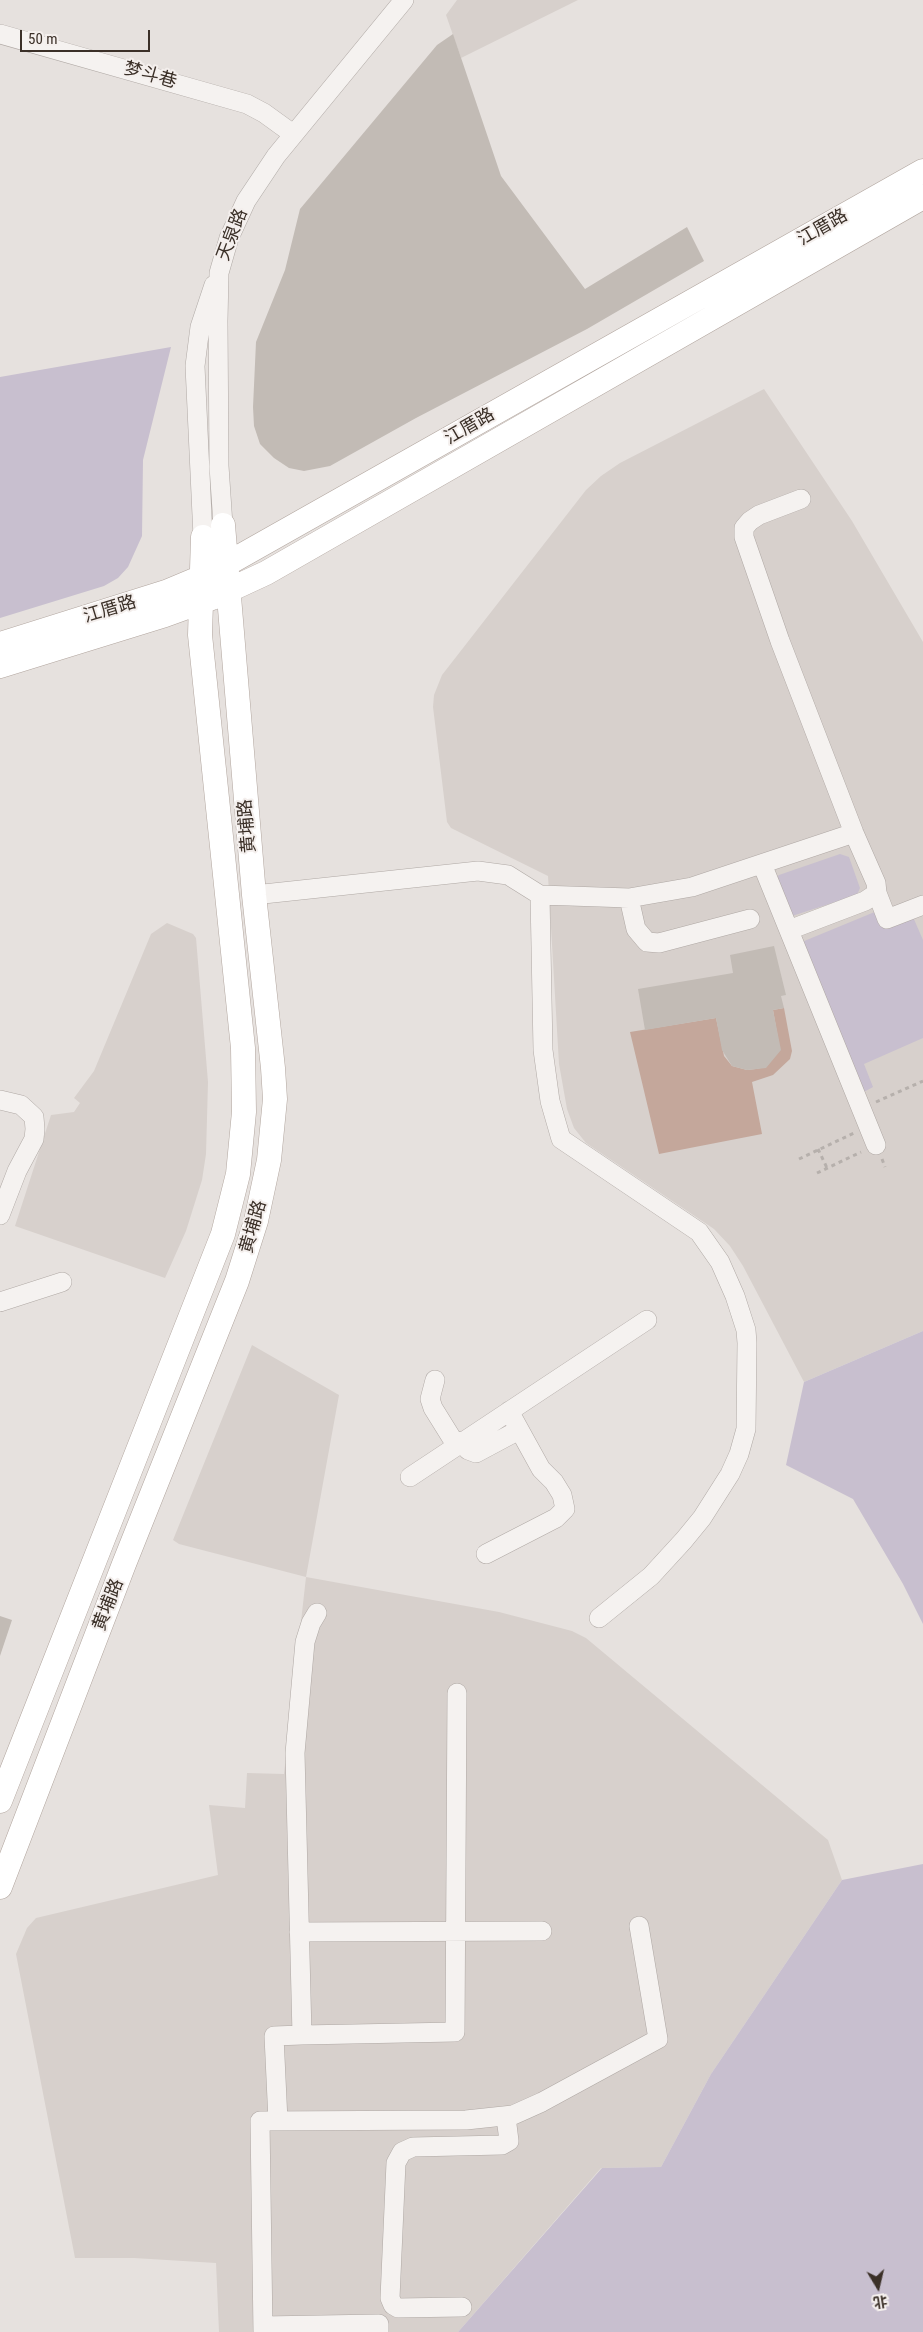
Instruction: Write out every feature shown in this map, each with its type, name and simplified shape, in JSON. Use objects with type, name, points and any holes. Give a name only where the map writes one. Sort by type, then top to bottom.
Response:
[{"type":"main road","name":"江厝路","points":[[0,644],[166,592],[226,565],[923,170]]},
{"type":"main road","name":"江厝路","points":[[0,666],[200,603],[266,573],[923,197]]},
{"type":"main road","name":"黄埔路","points":[[0,1887],[124,1564],[236,1281],[264,1192],[275,1099],[271,1036],[254,895],[223,525]]},
{"type":"main road","name":"黄埔路","points":[[0,1801],[223,1234],[238,1174],[244,1112],[243,1048],[200,635],[202,537]]},
{"type":"street","name":"天泉路","points":[[223,525],[219,466],[219,273],[229,238],[246,201],[260,177],[293,134],[404,0]]},
{"type":"street","name":"梦斗巷","points":[[0,34],[247,104],[264,113],[293,134]]},
{"type":"street","points":[[202,537],[195,366],[200,327],[219,273]]},
{"type":"street","points":[[802,499],[754,518],[744,528],[744,537],[780,641],[854,833],[876,883],[877,894],[887,919],[923,906]]},
{"type":"street","points":[[254,895],[478,870],[508,875],[540,895],[629,898],[692,887],[854,833]]},
{"type":"street","points":[[762,864],[876,1146]]},
{"type":"street","points":[[789,930],[865,901],[877,894]]},
{"type":"street","points":[[540,895],[544,1050],[550,1101],[561,1139],[699,1232],[720,1262],[735,1296],[744,1322],[747,1343],[746,1429],[739,1454],[730,1474],[702,1518],[679,1547],[651,1576],[599,1618]]},
{"type":"street","points":[[629,898],[636,929],[646,942],[659,943],[750,919]]},
{"type":"street","points":[[0,1100],[21,1105],[34,1117],[35,1128],[34,1139],[17,1171],[0,1215]]},
{"type":"street","points":[[0,1302],[62,1282]]},
{"type":"street","points":[[410,1476],[647,1320]]},
{"type":"street","points":[[435,1380],[430,1399],[433,1408],[459,1443],[468,1450],[476,1453],[519,1430]]},
{"type":"street","points":[[486,1554],[556,1518],[565,1509],[562,1495],[554,1482],[541,1469],[509,1410]]},
{"type":"street","points":[[302,2035],[296,1753],[305,1642],[311,1622],[317,1612]]},
{"type":"street","points":[[278,2121],[274,2036],[455,2032],[458,1693]]},
{"type":"street","points":[[379,2332],[379,2324],[263,2329],[260,2121],[466,2120],[506,2117],[542,2102],[658,2039],[639,1926]]},
{"type":"street","points":[[299,1932],[542,1932]]},
{"type":"street","points":[[462,2307],[398,2308],[393,2305],[390,2298],[396,2162],[402,2152],[412,2147],[502,2145],[509,2142],[506,2117]]},
{"type":"path","points":[[861,1108],[923,1081]]},
{"type":"path","points":[[799,1159],[869,1127]]},
{"type":"path","points":[[817,1173],[876,1146]]},
{"type":"path","points":[[818,1149],[827,1168]]},
{"type":"shaded area","points":[[457,0],[578,0],[461,58],[446,15]]},
{"type":"shaded area","points":[[171,347],[143,460],[142,536],[128,567],[118,578],[104,586],[0,618],[0,377]]},
{"type":"shaded area","points":[[764,389],[852,521],[923,642],[923,1331],[804,1382],[743,1266],[730,1246],[714,1229],[586,1143],[574,1128],[567,1109],[559,1064],[548,876],[451,828],[447,822],[433,707],[434,695],[442,675],[586,490],[601,476],[620,463]]},
{"type":"shaded area","points":[[840,854],[849,857],[860,888],[857,895],[792,916],[776,878],[779,875]]},
{"type":"shaded area","points":[[877,911],[913,917],[923,940],[923,1038],[864,1064],[873,1087],[862,1093],[797,944]]},
{"type":"shaded area","points":[[167,923],[193,934],[196,938],[208,1082],[206,1154],[202,1180],[186,1231],[165,1278],[15,1226],[51,1115],[74,1112],[80,1103],[74,1098],[94,1071],[151,934]]},
{"type":"shaded area","points":[[784,1008],[792,1051],[790,1059],[773,1075],[752,1082],[762,1134],[659,1154],[630,1032],[716,1018],[724,1056],[732,1066],[747,1070],[756,1069],[766,1067],[780,1050],[773,1010]]},
{"type":"shaded area","points":[[923,1331],[923,1624],[903,1584],[853,1499],[786,1465],[804,1382]]},
{"type":"shaded area","points":[[252,1345],[339,1395],[306,1577],[179,1544],[173,1540]]},
{"type":"shaded area","points":[[306,1577],[499,1612],[572,1631],[586,1638],[828,1840],[842,1880],[711,2074],[661,2167],[601,2168],[458,2332],[219,2332],[216,2263],[134,2258],[75,2258],[16,1954],[27,1928],[36,1918],[218,1875],[209,1805],[245,1808],[247,1773],[284,1774]]},
{"type":"shaded area","points":[[923,1864],[923,2332],[458,2332],[602,2168],[661,2167],[711,2074],[842,1880]]},
{"type":"building","points":[[453,34],[501,176],[585,289],[687,227],[704,261],[587,329],[416,418],[330,466],[304,471],[289,468],[274,458],[260,444],[254,426],[253,407],[256,342],[285,270],[300,209],[437,45]]},
{"type":"building","points":[[774,946],[786,995],[781,996],[784,1008],[773,1010],[781,1050],[766,1068],[747,1070],[732,1066],[722,1050],[716,1018],[645,1030],[638,989],[733,973],[730,955]]},
{"type":"building","points":[[0,1616],[12,1620],[0,1656]]}]
